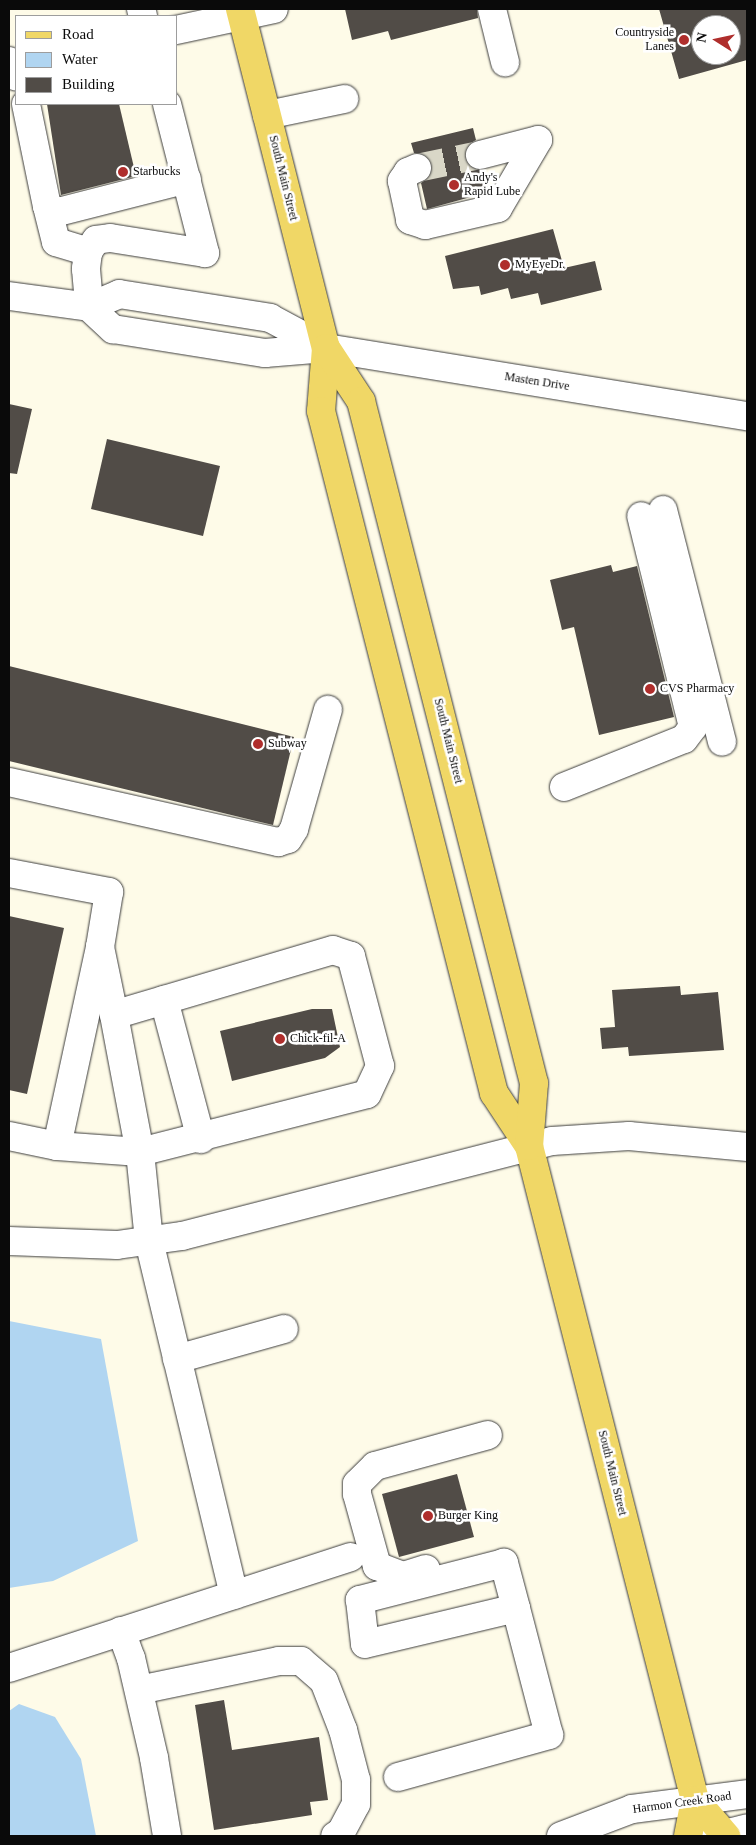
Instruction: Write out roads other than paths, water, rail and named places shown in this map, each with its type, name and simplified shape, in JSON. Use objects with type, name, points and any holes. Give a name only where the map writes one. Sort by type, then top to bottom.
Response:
[{"type":"main road","name":"South Main Street","points":[[241,12],[326,348],[321,411],[394,700],[494,1093],[529,1146]]},
{"type":"main road","name":"South Main Street","points":[[326,348],[362,401],[534,1083],[529,1146],[695,1800],[688,1836]]},
{"type":"main road","name":"South Main Street","points":[[695,1800],[729,1833]]},
{"type":"street","points":[[178,29],[241,12],[274,9]]},
{"type":"street","points":[[492,9],[505,62]]},
{"type":"street","points":[[9,61],[15,75]]},
{"type":"street","points":[[267,114],[344,99]]},
{"type":"street","points":[[26,105],[56,242],[88,252]]},
{"type":"street","points":[[9,296],[89,307],[86,269],[88,252],[96,240],[110,238],[205,254],[167,105]]},
{"type":"street","points":[[417,168],[408,172],[402,180],[410,220],[425,225],[498,208],[538,140],[480,154]]},
{"type":"street","points":[[47,206],[58,212],[187,179]]},
{"type":"street","name":"Masten Drive","points":[[89,307],[113,329],[264,353],[326,348],[747,416]]},
{"type":"street","points":[[564,787],[676,742],[693,727],[652,513],[722,742]]},
{"type":"street","points":[[9,782],[278,842],[288,839],[294,829],[328,710]]},
{"type":"street","points":[[9,873],[109,892],[100,947],[57,1146]]},
{"type":"street","points":[[100,947],[140,1152],[149,1241],[234,1595]]},
{"type":"street","points":[[9,1136],[57,1146],[140,1152],[201,1138],[367,1094],[380,1066],[350,956],[333,950],[114,1014]]},
{"type":"street","points":[[164,1000],[201,1138]]},
{"type":"street","points":[[9,1241],[92,1245],[149,1241],[217,1229],[529,1146],[575,1138],[629,1136],[747,1147]]},
{"type":"street","points":[[177,1360],[284,1329]]},
{"type":"street","points":[[488,1435],[375,1466],[357,1484],[357,1494],[372,1558],[384,1571],[402,1576],[503,1554]]},
{"type":"street","points":[[503,1554],[360,1600],[365,1644],[516,1608]]},
{"type":"street","points":[[398,1776],[549,1735],[503,1554]]},
{"type":"street","points":[[9,1668],[350,1557]]},
{"type":"street","points":[[121,1631],[138,1690],[167,1836]]},
{"type":"street","points":[[138,1690],[280,1661],[301,1661],[324,1681],[343,1730],[356,1780],[356,1804],[338,1834]]},
{"type":"street","name":"Harmon Creek Road","points":[[561,1836],[632,1809],[747,1794]]},
{"type":"water","points":[[9,1321],[101,1339],[138,1541],[53,1581],[9,1588]]},
{"type":"water","points":[[19,1704],[55,1717],[81,1759],[96,1836],[9,1836],[9,1711]]},
{"type":"tunnel","points":[[417,168],[480,155]]},
{"type":"place","name":"Countryside Lanes","points":[[684,40]]},
{"type":"place","name":"Starbucks","points":[[123,172]]},
{"type":"place","name":"Andy's Rapid Lube","points":[[454,185]]},
{"type":"place","name":"MyEyeDr.","points":[[505,265]]},
{"type":"place","name":"CVS Pharmacy","points":[[650,689]]},
{"type":"place","name":"Subway","points":[[258,744]]},
{"type":"place","name":"Chick-fil-A","points":[[280,1039]]},
{"type":"place","name":"Burger King","points":[[428,1516]]}]
